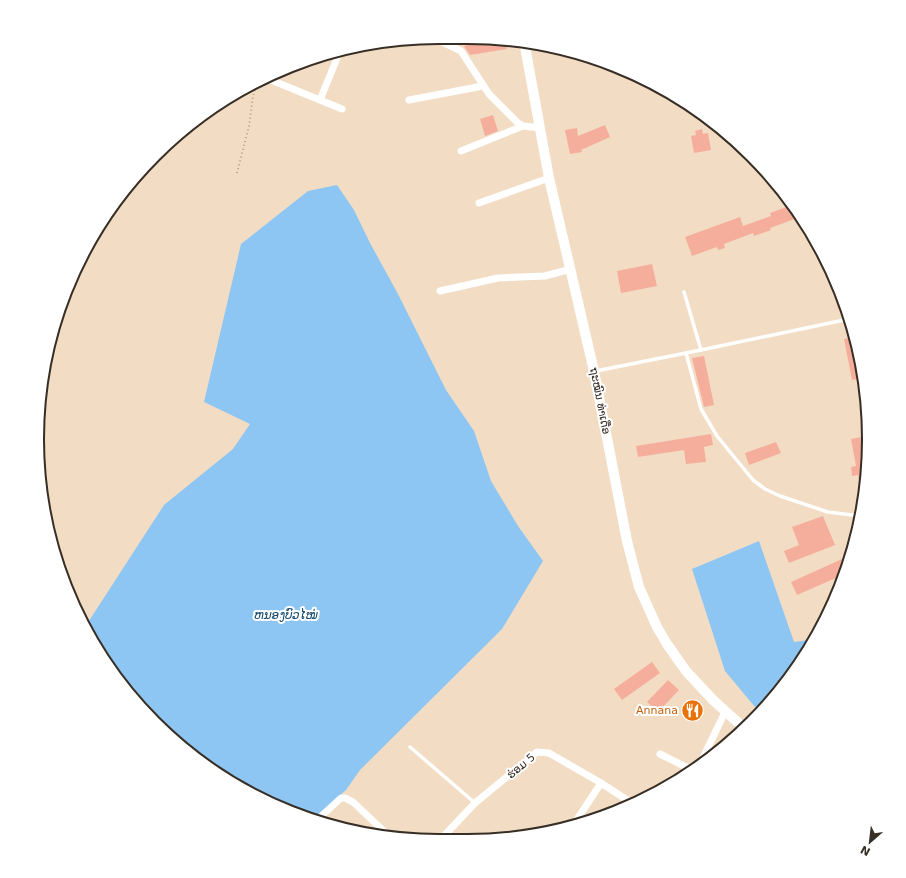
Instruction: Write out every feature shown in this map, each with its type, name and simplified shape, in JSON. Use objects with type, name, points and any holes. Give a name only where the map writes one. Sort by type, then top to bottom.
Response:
[{"type":"main road","name":"ຖະໝົນ ທ່າເດື່ອ","points":[[525,48],[550,178],[594,371],[627,542],[639,587],[657,627],[677,659],[695,681],[725,712],[739,724]]},
{"type":"street","points":[[446,44],[461,51],[489,94],[518,123],[523,126],[540,128]]},
{"type":"street","points":[[320,100],[338,57]]},
{"type":"street","points":[[273,81],[342,109]]},
{"type":"street","points":[[409,100],[483,86]]},
{"type":"street","points":[[461,150],[523,126]]},
{"type":"street","points":[[479,203],[550,178]]},
{"type":"street","points":[[440,291],[498,278],[544,276],[571,269]]},
{"type":"street","points":[[705,753],[725,712]]},
{"type":"street","name":"ຮ່ອມ 5","points":[[446,834],[475,803],[537,752],[550,753],[627,800]]},
{"type":"street","points":[[660,754],[686,767]]},
{"type":"street","points":[[578,818],[601,783]]},
{"type":"street","points":[[321,816],[341,798],[345,798],[353,802],[383,830]]},
{"type":"lane","points":[[684,292],[701,350]]},
{"type":"lane","points":[[594,371],[844,320]]},
{"type":"lane","points":[[686,353],[701,409],[716,436],[753,480],[765,490],[775,494],[828,512],[854,515]]},
{"type":"lane","points":[[410,747],[475,803]]},
{"type":"path","points":[[237,173],[249,126],[255,90]]},
{"type":"water","name":"ຫນອງບົວໄໝ່","points":[[337,185],[354,210],[446,390],[474,431],[491,481],[518,526],[543,561],[502,629],[360,770],[346,790],[318,815],[288,804],[241,781],[199,752],[179,736],[142,699],[126,679],[111,658],[89,621],[164,505],[233,449],[250,424],[204,402],[241,244],[308,191]]},
{"type":"water","points":[[759,541],[794,642],[806,640],[780,679],[756,708],[725,671],[692,569]]},
{"type":"building","points":[[464,46],[506,46],[507,49],[470,55]]},
{"type":"building","points":[[493,115],[498,131],[485,136],[480,119]]},
{"type":"building","points":[[605,125],[610,137],[581,150],[582,152],[570,154],[565,130],[577,128],[578,136]]},
{"type":"building","points":[[702,129],[703,134],[708,133],[711,150],[694,153],[691,136],[696,135],[695,131]]},
{"type":"building","points":[[786,207],[794,219],[770,228],[771,230],[754,236],[753,233],[724,244],[725,248],[718,250],[717,247],[692,256],[685,237],[740,217],[743,226],[771,216],[770,213]]},
{"type":"building","points":[[652,264],[657,286],[621,293],[617,271]]},
{"type":"building","points":[[849,338],[857,379],[852,380],[844,339]]},
{"type":"building","points":[[704,356],[714,405],[704,407],[692,358]]},
{"type":"building","points":[[711,434],[713,445],[704,447],[706,462],[686,464],[684,450],[638,457],[636,446]]},
{"type":"building","points":[[862,437],[860,484],[858,475],[852,476],[851,467],[856,466],[851,439]]},
{"type":"building","points":[[776,442],[781,453],[749,465],[745,453]]},
{"type":"building","points":[[823,516],[835,545],[789,563],[784,551],[799,545],[792,527]]},
{"type":"building","points":[[843,558],[837,578],[797,595],[791,582]]},
{"type":"building","points":[[652,662],[660,673],[622,700],[614,689]]},
{"type":"building","points":[[668,680],[679,690],[658,712],[647,702]]},
{"type":"place","name":"Annana","points":[[693,710]]}]
